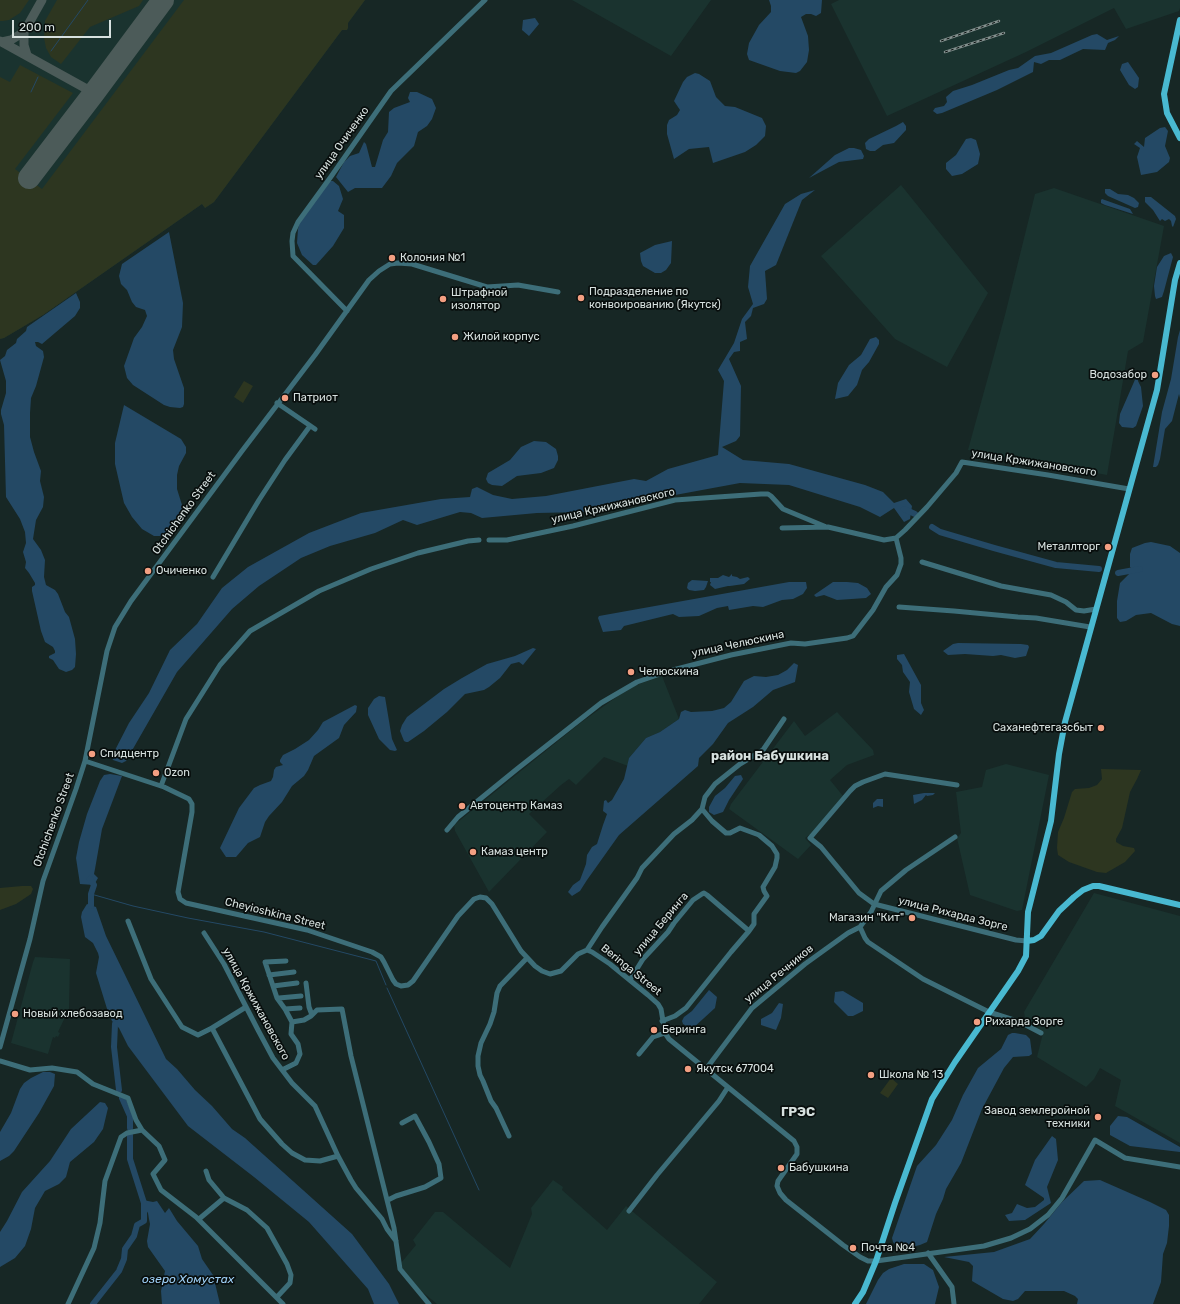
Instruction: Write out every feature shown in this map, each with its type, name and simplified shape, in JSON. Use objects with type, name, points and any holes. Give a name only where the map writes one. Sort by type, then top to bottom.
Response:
[{"type":"main road","points":[[1180,20],[1164,94],[1167,113],[1180,138]]},
{"type":"main road","points":[[855,1304],[863,1292],[876,1261],[901,1185],[932,1099],[945,1076],[1008,987],[1023,963],[1027,951],[1028,912],[1051,821],[1059,754],[1065,722],[1090,627],[1157,390],[1175,280],[1180,263]]},
{"type":"main road","points":[[1028,941],[1034,940],[1040,936],[1059,911],[1083,890],[1093,886],[1180,905]]},
{"type":"street","name":"улица Очиченко","points":[[347,311],[293,256],[293,233],[306,209],[330,178],[391,91],[485,0]]},
{"type":"street","name":"Otchichenko Street","points":[[0,1047],[30,939],[43,881],[85,761],[107,652],[115,627],[131,600],[369,280],[379,271],[390,264],[412,264],[487,287],[518,285],[558,292]]},
{"type":"street","points":[[213,577],[285,460],[312,428],[279,401]]},
{"type":"street","name":"улица Кржижановского","points":[[490,540],[507,540],[573,526],[675,500],[768,494],[783,509],[828,527],[884,540],[896,538],[905,530],[927,507],[956,472],[962,462],[1130,489]]},
{"type":"street","name":"улица Кржижановского","points":[[782,528],[828,527]]},
{"type":"street","name":"улица Челюскина","points":[[447,830],[458,817],[523,764],[602,703],[637,682],[669,671],[731,655],[791,643],[805,644],[852,636],[873,610],[886,587],[897,575],[901,564],[901,558],[896,538]]},
{"type":"street","points":[[85,761],[161,786],[186,719],[220,665],[250,631],[319,591],[371,569],[418,553],[468,541],[479,540]]},
{"type":"street","points":[[922,562],[1001,586],[1051,596],[1066,602],[1076,610],[1096,609]]},
{"type":"street","points":[[899,607],[1036,618],[1090,627]]},
{"type":"street","points":[[587,950],[644,866],[674,834],[692,820],[702,809],[705,797],[715,784],[740,764],[763,750],[784,719]]},
{"type":"street","name":"улица Рихарда Зорге","points":[[957,785],[885,774],[855,786],[810,838],[821,847],[859,893],[874,904],[1016,940],[1028,941]]},
{"type":"street","name":"Cheyioshkina Street","points":[[161,786],[184,796],[192,804],[192,812],[178,892],[180,899],[186,903],[306,930],[372,952],[381,958],[393,980],[396,984],[401,986],[408,985],[413,980],[458,916],[474,899],[480,897],[484,897],[489,900],[527,958],[542,971],[550,974],[558,973],[564,969],[578,954],[587,950]]},
{"type":"street","points":[[662,1021],[675,1016],[686,1008],[754,924],[754,914],[766,896],[763,887],[775,867],[777,858],[777,854],[772,846],[760,835],[743,829],[726,833],[712,821],[702,809]]},
{"type":"street","name":"улица Рихарда Зорге","points":[[874,904],[881,890],[900,874],[955,837]]},
{"type":"street","name":"улица Беринга","points":[[630,980],[643,959],[668,932],[693,900],[704,893],[749,931]]},
{"type":"street","name":"улица Речников","points":[[706,1070],[752,1008],[805,964],[848,933],[860,927],[871,912],[874,904]]},
{"type":"street","points":[[128,921],[151,979],[182,1027],[198,1035],[246,1007]]},
{"type":"street","points":[[860,927],[868,942],[923,979],[989,1012],[1020,1022],[1041,1033]]},
{"type":"street","name":"улица Кржижановского","points":[[204,933],[224,964],[273,1058],[292,1083],[315,1106],[338,1156],[356,1188],[382,1219],[386,1229],[397,1242]]},
{"type":"street","name":"Beringa Street","points":[[587,950],[594,953],[630,980],[658,1004],[661,1009],[665,1032]]},
{"type":"street","points":[[510,1136],[491,1101],[480,1075],[478,1056],[481,1043],[494,1012],[496,993],[500,986],[527,958]]},
{"type":"street","points":[[282,1070],[296,1063],[300,1054],[298,1044],[291,1034],[292,1022],[277,998],[265,962],[286,960]]},
{"type":"street","points":[[269,975],[294,972]]},
{"type":"street","points":[[273,986],[297,983]]},
{"type":"street","points":[[306,983],[309,1007],[312,1015]]},
{"type":"street","points":[[278,998],[301,996]]},
{"type":"street","points":[[285,1009],[300,1008]]},
{"type":"street","points":[[292,1022],[304,1020],[317,1010],[342,1009],[351,1056],[388,1200],[397,1242],[400,1269],[430,1304]]},
{"type":"street","points":[[212,1028],[260,1119],[282,1144],[292,1153],[305,1160],[320,1161],[338,1156]]},
{"type":"street","points":[[639,1054],[653,1037],[665,1032],[669,1039],[789,1136],[795,1144],[797,1154],[778,1181],[777,1186],[781,1195],[860,1257],[868,1261],[984,1246],[1010,1238],[1030,1229],[1048,1215],[1062,1198],[1094,1140],[1126,1158],[1180,1167]]},
{"type":"street","points":[[0,1061],[30,1070],[52,1068],[77,1072],[93,1084],[128,1098],[136,1120],[142,1130],[158,1146],[165,1160],[153,1174],[161,1190],[199,1219],[284,1304]]},
{"type":"street","points":[[629,1211],[719,1101],[728,1087]]},
{"type":"street","points":[[388,1200],[425,1187],[441,1178],[439,1164],[429,1142],[414,1116],[402,1123]]},
{"type":"street","points":[[68,1304],[94,1248],[100,1223],[105,1180],[121,1137],[127,1133],[142,1130]]},
{"type":"street","points":[[206,1171],[209,1180],[224,1198],[247,1210],[268,1228],[284,1257],[291,1275],[290,1282],[277,1297]]},
{"type":"street","points":[[199,1219],[224,1198]]},
{"type":"street","points":[[928,1253],[952,1287],[954,1304]]},
{"type":"shaded area","points":[[0,0],[365,0],[348,23],[347,30],[342,30],[214,202],[205,208],[202,204],[43,315],[0,339]]},
{"type":"shaded area","points":[[0,0],[29,0],[20,13],[9,20],[0,21]]},
{"type":"shaded area","points":[[57,0],[143,0],[139,6],[90,27],[61,64],[51,57],[46,48],[44,38],[45,21]]},
{"type":"shaded area","points":[[184,0],[365,0],[348,23],[347,30],[342,30],[214,202],[205,208],[202,204],[43,315],[0,339],[0,77],[10,82],[20,65],[73,93],[15,169],[42,189]]},
{"type":"shaded area","points":[[572,0],[711,0],[671,56]]},
{"type":"shaded area","points":[[839,0],[1180,0],[1180,8],[1179,11],[1126,29],[1114,8],[1026,52],[887,116],[831,4]]},
{"type":"shaded area","points":[[901,185],[988,293],[947,367],[895,339],[821,256]]},
{"type":"shaded area","points":[[1054,188],[1164,226],[1143,342],[1128,351],[1107,475],[968,450],[1005,315],[1035,194]]},
{"type":"shaded area","points":[[244,381],[253,386],[243,403],[234,397]]},
{"type":"shaded area","points":[[662,676],[679,719],[660,732],[646,738],[629,758],[628,766],[604,757],[576,785],[569,779],[529,814],[547,832],[489,892],[455,831],[454,825],[579,724],[618,696],[636,685]]},
{"type":"shaded area","points":[[837,712],[873,750],[874,755],[847,765],[830,780],[843,796],[811,836],[809,835],[805,838],[811,845],[798,859],[729,809],[731,804],[794,721],[805,736]]},
{"type":"shaded area","points":[[1006,764],[1049,775],[1022,910],[1017,911],[970,895],[957,838],[961,833],[956,792],[982,787],[986,770]]},
{"type":"shaded area","points":[[1101,769],[1141,770],[1130,792],[1122,828],[1116,839],[1116,842],[1123,846],[1134,848],[1135,851],[1125,862],[1106,873],[1097,872],[1069,862],[1058,855],[1057,848],[1058,832],[1072,792],[1075,789],[1089,788],[1097,785],[1102,779]]},
{"type":"shaded area","points":[[31,886],[33,889],[31,894],[16,904],[0,910],[0,888]]},
{"type":"shaded area","points":[[1094,893],[1180,916],[1180,1143],[1115,1106],[1121,1080],[1100,1068],[1094,1079],[1086,1087],[1037,1057],[1043,1033],[1026,1023],[1024,1012]]},
{"type":"shaded area","points":[[35,957],[70,959],[69,1009],[58,1032],[60,1033],[58,1037],[53,1037],[48,1054],[11,1043]]},
{"type":"shaded area","points":[[891,1078],[898,1084],[888,1098],[880,1093]]},
{"type":"shaded area","points":[[553,1180],[563,1187],[562,1190],[607,1230],[626,1206],[717,1282],[699,1304],[437,1304],[420,1290],[403,1270],[401,1263],[416,1245],[413,1240],[435,1212],[443,1212],[510,1268],[532,1214],[531,1208]]},
{"type":"water","points":[[769,0],[822,0],[821,13],[816,16],[806,14],[801,17],[808,36],[809,50],[807,62],[800,71],[796,73],[780,71],[749,60],[747,54],[749,43],[759,25],[771,12]]},
{"type":"water","points":[[535,18],[539,24],[529,36],[522,30],[523,20]]},
{"type":"water","points":[[1097,34],[1107,40],[1119,36],[1115,40],[1108,43],[1105,50],[1083,49],[1060,60],[1049,60],[1041,64],[1034,62],[1033,72],[997,90],[942,113],[937,114],[933,111],[935,108],[944,106],[947,102],[946,97],[953,91],[1018,68],[1035,56],[1051,53]]},
{"type":"water","points":[[1128,62],[1139,78],[1138,87],[1135,89],[1129,85],[1120,70],[1122,64]]},
{"type":"water","points":[[695,73],[710,81],[716,97],[725,106],[735,107],[762,118],[766,126],[765,136],[756,145],[745,152],[713,163],[709,147],[689,149],[674,159],[667,134],[667,125],[669,120],[677,115],[680,110],[674,101],[683,82],[687,77]]},
{"type":"water","points":[[410,92],[417,92],[432,99],[436,108],[432,119],[427,126],[418,132],[414,146],[397,163],[391,176],[382,188],[355,188],[348,192],[336,177],[344,162],[350,156],[359,153],[364,142],[366,144],[372,167],[375,167],[383,140],[388,132],[389,112],[394,108],[410,102],[408,98]]},
{"type":"water","points":[[903,122],[906,126],[906,130],[894,143],[883,145],[875,151],[866,149],[865,143],[869,139]]},
{"type":"water","points":[[1165,127],[1168,131],[1165,146],[1170,158],[1169,162],[1157,172],[1141,175],[1137,157],[1140,148],[1134,144],[1137,141],[1144,147],[1145,138],[1160,128]]},
{"type":"water","points":[[971,138],[976,140],[980,154],[978,164],[962,174],[952,176],[946,169],[946,163],[956,155],[966,139]]},
{"type":"water","points":[[849,148],[861,150],[864,156],[863,159],[839,162],[809,178],[835,155]]},
{"type":"water","points":[[329,181],[333,181],[339,186],[343,199],[338,211],[344,215],[344,228],[333,246],[316,265],[313,265],[302,255],[297,243],[298,229],[300,221]]},
{"type":"water","points":[[1105,189],[1110,189],[1118,194],[1128,195],[1134,198],[1139,203],[1138,207],[1135,208],[1108,196],[1105,193]]},
{"type":"water","points":[[815,190],[802,200],[776,265],[765,271],[767,299],[764,304],[753,308],[751,316],[745,322],[747,339],[740,342],[740,351],[734,352],[729,359],[741,386],[740,436],[736,441],[722,447],[743,460],[789,464],[865,485],[883,492],[894,503],[906,499],[912,506],[910,519],[904,522],[894,508],[880,517],[860,507],[789,485],[740,483],[583,512],[537,513],[482,518],[471,513],[460,512],[417,525],[403,520],[375,533],[330,546],[301,558],[259,586],[232,609],[177,672],[126,761],[122,763],[113,760],[112,756],[129,723],[149,693],[170,650],[197,624],[222,588],[248,567],[309,533],[361,513],[441,499],[470,497],[472,489],[477,487],[493,495],[512,499],[546,496],[634,479],[646,481],[668,469],[718,455],[724,381],[718,370],[734,343],[742,319],[753,304],[748,287],[750,266],[785,204],[801,194]]},
{"type":"water","points":[[1145,197],[1151,197],[1175,216],[1176,219],[1173,227],[1169,219],[1165,221],[1162,219],[1160,221],[1153,210],[1145,202]]},
{"type":"water","points":[[1102,199],[1130,209],[1133,214],[1105,205],[1101,203]]},
{"type":"water","points":[[169,232],[183,303],[182,327],[173,350],[174,359],[184,388],[184,404],[183,407],[180,408],[164,405],[133,385],[127,378],[124,366],[134,338],[142,327],[147,316],[145,310],[136,307],[127,290],[121,284],[119,276],[122,264]]},
{"type":"water","points":[[672,241],[671,263],[666,270],[661,273],[655,273],[643,266],[640,253],[655,245]]},
{"type":"water","points":[[1171,253],[1173,257],[1164,291],[1162,297],[1156,299],[1154,286],[1157,267],[1164,256]]},
{"type":"water","points":[[76,293],[80,302],[80,308],[75,316],[42,344],[35,342],[36,346],[43,351],[44,357],[31,398],[30,413],[30,437],[41,471],[40,481],[44,497],[43,507],[36,520],[33,539],[41,550],[45,560],[44,577],[46,585],[55,590],[58,594],[65,612],[69,617],[75,639],[75,667],[66,672],[59,669],[53,660],[49,658],[49,656],[55,653],[55,651],[53,647],[45,642],[41,631],[32,591],[32,587],[35,583],[25,568],[26,562],[23,552],[26,543],[25,532],[20,519],[6,497],[4,425],[1,410],[6,393],[6,381],[0,360],[5,356],[7,350],[16,343],[17,339],[26,331],[27,327]]},
{"type":"water","points":[[1180,330],[1180,398],[1179,394],[1172,421],[1165,429],[1158,465],[1153,467],[1162,412],[1171,379]]},
{"type":"water","points":[[876,337],[879,340],[879,344],[869,362],[862,370],[857,385],[848,396],[835,399],[838,383],[849,365],[861,355],[870,339]]},
{"type":"water","points":[[1137,375],[1141,387],[1143,406],[1136,426],[1133,428],[1122,427],[1119,423],[1120,414]]},
{"type":"water","points":[[124,405],[181,439],[186,447],[186,453],[179,466],[177,475],[177,489],[182,505],[182,518],[177,528],[165,536],[154,536],[142,529],[132,517],[124,503],[115,464],[115,443]]},
{"type":"water","points":[[534,441],[546,442],[556,449],[558,460],[554,468],[541,473],[517,476],[502,486],[488,483],[486,479],[488,473],[510,460],[521,447]]},
{"type":"water","points":[[1151,542],[1170,546],[1180,553],[1180,626],[1172,624],[1151,613],[1136,615],[1126,621],[1120,622],[1117,618],[1117,601],[1120,583],[1133,570],[1130,567],[1130,554],[1132,548]]},
{"type":"water","points":[[732,574],[732,576],[740,579],[748,577],[750,579],[744,584],[715,589],[710,585],[710,578],[718,578],[723,575],[729,577]]},
{"type":"water","points":[[692,580],[708,581],[704,590],[695,591],[687,588],[688,583]]},
{"type":"water","points":[[789,582],[806,582],[807,588],[803,594],[793,599],[782,600],[763,607],[753,606],[729,610],[728,606],[717,608],[699,616],[679,617],[673,614],[624,626],[621,630],[603,632],[598,618],[599,616]]},
{"type":"water","points":[[833,582],[858,583],[867,588],[871,594],[866,598],[837,600],[824,595],[816,597],[814,595]]},
{"type":"water","points":[[953,644],[1021,644],[1028,645],[1029,647],[1026,656],[1015,658],[1001,655],[948,655],[943,651]]},
{"type":"water","points":[[533,648],[536,649],[523,665],[519,662],[511,664],[500,678],[489,687],[484,690],[465,694],[447,712],[424,731],[408,742],[404,741],[400,731],[407,717],[444,689],[487,664],[515,656]]},
{"type":"water","points":[[904,654],[921,685],[921,703],[924,710],[921,715],[914,709],[909,692],[910,682],[903,672],[902,665],[897,659],[897,655]]},
{"type":"water","points":[[794,663],[798,665],[795,682],[773,690],[753,707],[728,723],[713,744],[699,758],[698,766],[619,835],[580,891],[572,896],[568,892],[573,885],[580,880],[586,864],[587,855],[592,847],[597,844],[607,814],[603,811],[604,801],[606,800],[608,803],[612,800],[624,779],[629,758],[646,738],[660,732],[679,719],[681,712],[685,710],[691,712],[712,711],[724,708],[731,702],[744,681],[754,676],[766,677],[778,675],[787,670]]},
{"type":"water","points":[[379,696],[385,697],[392,739],[397,750],[395,751],[390,750],[379,739],[368,715],[368,708],[374,699]]},
{"type":"water","points":[[355,705],[357,706],[356,712],[344,725],[339,738],[314,756],[304,776],[292,786],[282,802],[265,822],[260,837],[248,843],[236,857],[226,857],[220,848],[239,808],[254,788],[271,781],[276,767],[283,765],[280,760],[283,755],[309,740],[323,722]]},
{"type":"water","points":[[110,774],[122,776],[102,829],[94,874],[98,878],[94,885],[80,884],[76,858],[79,842],[87,814],[100,781],[104,775]]},
{"type":"water","points":[[741,775],[743,779],[723,812],[714,815],[709,812],[709,807],[715,796],[725,788],[735,776]]},
{"type":"water","points":[[935,793],[933,795],[926,795],[922,800],[914,804],[913,795]]},
{"type":"water","points":[[877,799],[883,799],[883,807],[878,806],[873,808],[873,803]]},
{"type":"water","points":[[87,904],[96,907],[106,936],[166,1059],[212,1106],[232,1129],[245,1138],[352,1234],[389,1284],[399,1304],[374,1304],[368,1289],[309,1222],[188,1126],[128,1046],[119,1028],[112,1021],[96,973],[99,957],[98,953],[93,943],[85,937],[81,917]]},
{"type":"water","points":[[709,990],[717,997],[715,1008],[692,1029],[683,1024],[682,1021],[684,1017],[692,1011]]},
{"type":"water","points":[[843,991],[863,1003],[863,1011],[853,1016],[848,1016],[834,1002],[835,992]]},
{"type":"water","points":[[779,1003],[783,1004],[781,1018],[776,1030],[761,1025],[761,1019],[772,1013]]},
{"type":"water","points":[[1012,1033],[1026,1035],[1030,1039],[1032,1054],[1029,1056],[1013,1057],[1004,1068],[982,1109],[961,1163],[946,1189],[927,1242],[912,1247],[896,1246],[892,1238],[917,1166],[936,1145],[952,1120],[963,1095],[978,1068],[1001,1049],[1008,1035]]},
{"type":"water","points":[[43,1072],[55,1074],[54,1086],[39,1113],[14,1151],[0,1161],[0,1132],[11,1113],[20,1089],[24,1083]]},
{"type":"water","points":[[100,1102],[105,1103],[108,1108],[103,1129],[94,1142],[70,1162],[66,1177],[59,1184],[45,1191],[35,1208],[31,1229],[25,1246],[15,1258],[0,1267],[0,1232],[22,1192],[50,1161],[71,1129]]},
{"type":"water","points":[[1118,1116],[1127,1117],[1180,1147],[1180,1152],[1130,1146],[1110,1135],[1110,1126]]},
{"type":"water","points":[[1052,1136],[1056,1139],[1058,1160],[1047,1187],[1051,1203],[1025,1220],[1009,1221],[1005,1215],[1012,1213],[1017,1204],[1027,1208],[1035,1207],[1044,1200],[1044,1198],[1025,1185],[1035,1160]]},
{"type":"water","points":[[1100,1180],[1166,1210],[1169,1215],[1167,1243],[1163,1254],[1161,1282],[1153,1304],[1077,1304],[1078,1299],[1075,1296],[1064,1291],[1025,1291],[1018,1299],[1013,1301],[1003,1299],[972,1281],[973,1266],[969,1262],[944,1257],[994,1252],[1030,1239],[1062,1202],[1084,1181]]},
{"type":"water","name":"озеро Хомустах","points":[[143,1200],[153,1202],[157,1201],[165,1213],[169,1208],[177,1221],[198,1246],[202,1259],[213,1275],[220,1304],[162,1304],[161,1291],[165,1271],[148,1247],[147,1241],[150,1224],[148,1213],[142,1205]]},
{"type":"water","points":[[904,1264],[924,1264],[933,1270],[939,1287],[935,1304],[866,1304],[883,1273],[889,1269]]},
{"type":"waterway","points":[[51,51],[88,0]]},
{"type":"waterway","points":[[31,92],[38,77]]},
{"type":"waterway","points":[[904,509],[915,514]]},
{"type":"waterway","points":[[932,527],[940,532],[1056,565],[1099,569]]},
{"type":"waterway","points":[[1118,573],[1140,569]]},
{"type":"waterway","points":[[90,879],[94,885],[91,894],[91,906]]},
{"type":"waterway","points":[[91,894],[133,906],[264,932],[376,961],[386,985]]},
{"type":"waterway","points":[[387,988],[479,1190]]},
{"type":"waterway","points":[[115,1024],[114,1047],[119,1090]]},
{"type":"waterway","points":[[122,1098],[130,1116],[130,1128]]},
{"type":"waterway","points":[[93,1304],[119,1271],[124,1259],[125,1249],[134,1236],[137,1225],[144,1221],[144,1203],[130,1159],[130,1135]]},
{"type":"taxiway","points":[[27,55],[24,45],[24,32],[42,0]]},
{"type":"taxiway","points":[[2,42],[11,40],[24,32]]},
{"type":"taxiway","points":[[0,41],[94,93]]},
{"type":"runway","points":[[29,178],[163,0]]},
{"type":"railway","points":[[941,41],[999,21]]},
{"type":"railway","points":[[945,52],[1004,33]]},
{"type":"place","name":"Колония №1","points":[[392,258]]},
{"type":"place","name":"Подразделение по конвоированию (Якутск)","points":[[581,298]]},
{"type":"place","name":"Штрафной изолятор","points":[[443,299]]},
{"type":"place","name":"Жилой корпус","points":[[455,337]]},
{"type":"place","name":"Водозабор","points":[[1155,375]]},
{"type":"place","name":"Патриот","points":[[285,398]]},
{"type":"place","name":"Металлторг","points":[[1108,547]]},
{"type":"place","name":"Очиченко","points":[[148,571]]},
{"type":"place","name":"Челюскина","points":[[631,672]]},
{"type":"place","name":"Саханефтегазсбыт","points":[[1101,728]]},
{"type":"place","name":"Спидцентр","points":[[92,754]]},
{"type":"place","name":"Ozon","points":[[156,773]]},
{"type":"place","name":"Автоцентр Камаз","points":[[462,806]]},
{"type":"place","name":"Камаз центр","points":[[473,852]]},
{"type":"place","name":"Магазин \"Кит\"","points":[[912,918]]},
{"type":"place","name":"Новый хлебозавод","points":[[15,1014]]},
{"type":"place","name":"Рихарда Зорге","points":[[977,1022]]},
{"type":"place","name":"Беринга","points":[[654,1030]]},
{"type":"place","name":"Якутск 677004","points":[[688,1069]]},
{"type":"place","name":"Школа № 13","points":[[871,1075]]},
{"type":"place","name":"Завод землеройной техники","points":[[1098,1117]]},
{"type":"place","name":"Бабушкина","points":[[781,1168]]},
{"type":"place","name":"Почта №4","points":[[853,1248]]},
{"type":"district","name":"район Бабушкина","points":[[770,756]]},
{"type":"district","name":"ГРЭС","points":[[798,1112]]}]
